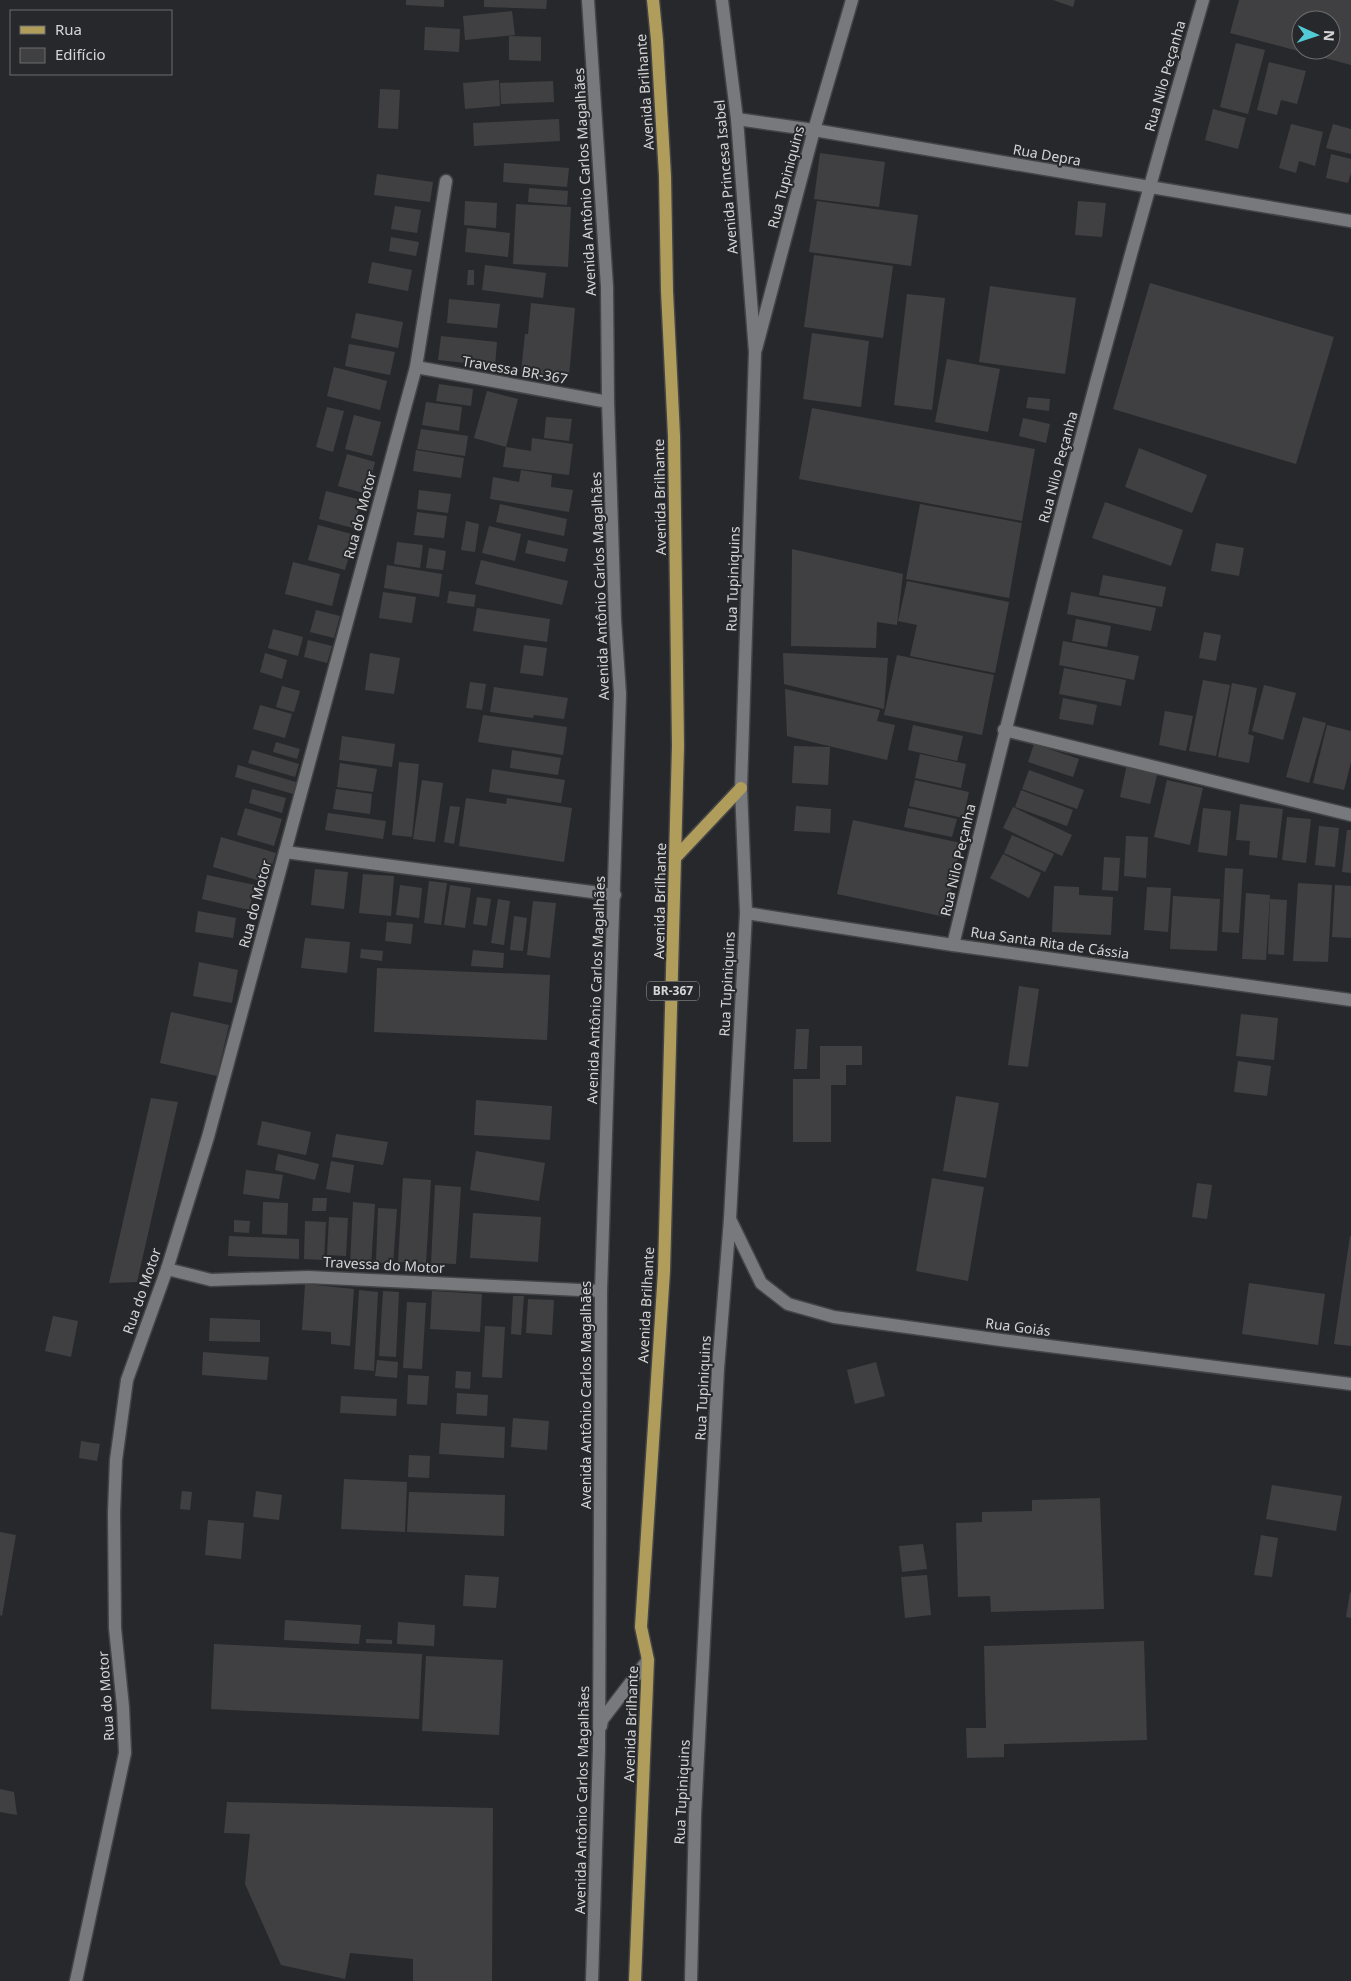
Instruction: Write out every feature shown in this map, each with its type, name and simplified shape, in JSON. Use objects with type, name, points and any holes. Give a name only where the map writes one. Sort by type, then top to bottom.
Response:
[{"type":"main road","name":"Avenida Brilhante","points":[[635,1981],[648,1660],[641,1627],[664,1271],[676,857],[678,650],[674,436],[667,291],[665,176],[658,40],[653,0]]},
{"type":"main road","points":[[676,857],[741,788]]},
{"type":"street","name":"Avenida Antônio Carlos Magalhães","points":[[588,0],[607,287],[608,402],[620,694],[601,1291],[599,1749],[592,1981]]},
{"type":"street","name":"Avenida Princesa Isabel","points":[[722,0],[737,118],[755,352]]},
{"type":"street","name":"Rua Tupiniquins","points":[[691,1981],[696,1805],[718,1370],[730,1219],[746,913],[741,788],[755,352],[814,130],[852,0]]},
{"type":"street","name":"Rua Nilo Peçanha","points":[[953,945],[1004,730],[1148,187],[1203,0]]},
{"type":"street","name":"Rua Depra","points":[[737,118],[1351,221]]},
{"type":"street","name":"Rua do Motor","points":[[76,1981],[125,1753],[123,1707],[115,1628],[114,1512],[116,1460],[128,1380],[167,1269],[208,1137],[416,367],[446,181]]},
{"type":"street","name":"Travessa BR-367","points":[[416,367],[608,402]]},
{"type":"street","points":[[1004,730],[1351,815]]},
{"type":"street","name":"Rua do Motor","points":[[285,852],[615,895]]},
{"type":"street","name":"Rua Santa Rita de Cássia","points":[[746,913],[953,945],[1351,1000]]},
{"type":"street","name":"Rua Goiás","points":[[730,1219],[761,1283],[788,1304],[834,1317],[1351,1384]]},
{"type":"street","name":"Travessa do Motor","points":[[167,1269],[211,1280],[308,1277],[601,1291]]},
{"type":"street","points":[[599,1749],[602,1720],[648,1660]]},
{"type":"building","points":[[406,0],[444,0],[444,7],[406,5]]},
{"type":"building","points":[[484,0],[547,0],[546,9],[484,7]]},
{"type":"building","points":[[1053,0],[1075,0],[1073,7]]},
{"type":"building","points":[[1239,0],[1351,0],[1351,65],[1332,60],[1341,60],[1341,10],[1291,10],[1291,49],[1230,33]]},
{"type":"building","points":[[512,11],[515,35],[465,40],[463,16]]},
{"type":"building","points":[[425,27],[460,29],[459,52],[424,50]]},
{"type":"building","points":[[509,36],[541,37],[541,61],[509,60]]},
{"type":"building","points":[[1236,43],[1265,50],[1248,114],[1220,107]]},
{"type":"building","points":[[1269,62],[1306,71],[1297,104],[1281,100],[1277,115],[1257,110]]},
{"type":"building","points":[[499,80],[500,106],[465,109],[463,83]]},
{"type":"building","points":[[553,81],[554,102],[501,104],[500,83]]},
{"type":"building","points":[[380,89],[400,90],[398,129],[378,128]]},
{"type":"building","points":[[1213,109],[1246,118],[1238,149],[1205,140]]},
{"type":"building","points":[[559,119],[560,141],[474,146],[473,123]]},
{"type":"building","points":[[1291,124],[1323,132],[1315,166],[1299,161],[1296,173],[1279,168]]},
{"type":"building","points":[[1333,124],[1351,129],[1351,154],[1326,148]]},
{"type":"building","points":[[820,153],[885,162],[879,207],[814,199]]},
{"type":"building","points":[[1331,154],[1351,159],[1351,173],[1348,183],[1326,178]]},
{"type":"building","points":[[504,163],[569,168],[567,187],[503,182]]},
{"type":"building","points":[[377,174],[433,182],[430,202],[374,195]]},
{"type":"building","points":[[529,188],[568,191],[567,205],[528,202]]},
{"type":"building","points":[[465,201],[497,203],[496,228],[464,225]]},
{"type":"building","points":[[817,201],[918,215],[911,266],[809,252]]},
{"type":"building","points":[[1078,201],[1106,203],[1102,237],[1075,235]]},
{"type":"building","points":[[516,204],[571,207],[568,267],[513,264]]},
{"type":"building","points":[[395,206],[421,210],[417,233],[391,229]]},
{"type":"building","points":[[467,228],[510,233],[508,257],[465,252]]},
{"type":"building","points":[[391,237],[419,242],[416,256],[389,251]]},
{"type":"building","points":[[814,255],[893,266],[883,338],[804,327]]},
{"type":"building","points":[[372,262],[412,270],[408,291],[368,283]]},
{"type":"building","points":[[485,265],[546,273],[543,298],[482,290]]},
{"type":"building","points":[[468,270],[474,270],[474,285],[467,285]]},
{"type":"building","points":[[1150,283],[1334,337],[1296,464],[1113,409]]},
{"type":"building","points":[[990,286],[1076,298],[1065,374],[979,362]]},
{"type":"building","points":[[907,294],[945,298],[932,410],[894,405]]},
{"type":"building","points":[[449,299],[500,304],[497,328],[447,323]]},
{"type":"building","points":[[531,303],[575,308],[569,377],[521,372]]},
{"type":"building","points":[[356,313],[403,322],[398,348],[351,338]]},
{"type":"building","points":[[812,333],[869,341],[861,407],[803,399]]},
{"type":"building","points":[[441,336],[497,342],[495,366],[438,360]]},
{"type":"building","points":[[349,344],[395,352],[390,375],[345,366]]},
{"type":"building","points":[[947,359],[1000,369],[988,432],[935,422]]},
{"type":"building","points":[[334,367],[387,381],[380,410],[327,396]]},
{"type":"building","points":[[439,384],[473,389],[471,406],[436,401]]},
{"type":"building","points":[[487,391],[518,399],[506,447],[474,438]]},
{"type":"building","points":[[1028,397],[1050,399],[1049,411],[1026,408]]},
{"type":"building","points":[[426,402],[462,407],[459,431],[422,425]]},
{"type":"building","points":[[327,407],[344,411],[333,452],[316,447]]},
{"type":"building","points":[[812,408],[1035,449],[1022,521],[799,479]]},
{"type":"building","points":[[354,415],[381,422],[372,456],[345,449]]},
{"type":"building","points":[[546,417],[572,419],[569,441],[544,438]]},
{"type":"building","points":[[1023,418],[1050,424],[1046,443],[1019,436]]},
{"type":"building","points":[[421,429],[468,436],[465,456],[417,449]]},
{"type":"building","points":[[532,438],[573,444],[569,475],[503,467],[506,447],[531,451]]},
{"type":"building","points":[[1139,448],[1207,475],[1192,513],[1125,487]]},
{"type":"building","points":[[416,450],[464,458],[461,478],[413,471]]},
{"type":"building","points":[[347,454],[375,462],[367,494],[338,486]]},
{"type":"building","points":[[521,470],[552,475],[551,487],[573,490],[569,512],[490,499],[493,477],[519,482]]},
{"type":"building","points":[[419,490],[451,494],[448,513],[417,509]]},
{"type":"building","points":[[326,491],[361,500],[353,528],[319,519]]},
{"type":"building","points":[[1105,502],[1183,530],[1171,566],[1092,538]]},
{"type":"building","points":[[500,504],[567,519],[564,536],[496,522]]},
{"type":"building","points":[[920,504],[1022,523],[1009,598],[906,579]]},
{"type":"building","points":[[417,512],[447,516],[444,538],[414,535]]},
{"type":"building","points":[[466,521],[479,524],[475,552],[461,550]]},
{"type":"building","points":[[318,525],[355,535],[345,570],[308,560]]},
{"type":"building","points":[[489,526],[521,534],[515,561],[482,553]]},
{"type":"building","points":[[528,540],[568,549],[565,562],[525,553]]},
{"type":"building","points":[[397,542],[423,545],[420,568],[394,564]]},
{"type":"building","points":[[1216,543],[1244,548],[1239,576],[1211,571]]},
{"type":"building","points":[[429,548],[446,551],[443,570],[426,568]]},
{"type":"building","points":[[792,549],[903,574],[897,625],[877,622],[876,648],[791,646]]},
{"type":"building","points":[[481,560],[568,581],[562,605],[475,584]]},
{"type":"building","points":[[293,562],[340,574],[332,606],[285,594]]},
{"type":"building","points":[[387,565],[442,574],[439,597],[384,588]]},
{"type":"building","points":[[1103,575],[1166,587],[1162,607],[1099,595]]},
{"type":"building","points":[[907,581],[1009,602],[995,673],[910,656],[917,625],[898,621]]},
{"type":"building","points":[[449,591],[476,595],[474,607],[447,603]]},
{"type":"building","points":[[383,592],[416,597],[412,623],[379,618]]},
{"type":"building","points":[[1071,592],[1156,608],[1151,631],[1067,614]]},
{"type":"building","points":[[477,608],[550,619],[547,642],[473,631]]},
{"type":"building","points":[[316,610],[340,616],[334,638],[310,632]]},
{"type":"building","points":[[1076,619],[1111,626],[1107,647],[1072,641]]},
{"type":"building","points":[[273,629],[303,637],[298,656],[268,648]]},
{"type":"building","points":[[1204,632],[1221,635],[1216,661],[1199,658]]},
{"type":"building","points":[[308,640],[332,646],[327,663],[304,657]]},
{"type":"building","points":[[1063,641],[1139,656],[1134,680],[1059,665]]},
{"type":"building","points":[[524,645],[547,648],[543,676],[520,673]]},
{"type":"building","points":[[265,653],[287,660],[282,679],[260,672]]},
{"type":"building","points":[[370,653],[400,658],[394,694],[365,690]]},
{"type":"building","points":[[783,653],[888,658],[884,709],[784,684]]},
{"type":"building","points":[[897,655],[994,675],[982,735],[884,715]]},
{"type":"building","points":[[1064,668],[1126,680],[1121,706],[1059,694]]},
{"type":"building","points":[[1203,680],[1230,685],[1216,756],[1189,751]]},
{"type":"building","points":[[470,682],[486,684],[482,710],[466,708]]},
{"type":"building","points":[[1232,683],[1257,688],[1248,734],[1254,736],[1249,763],[1218,757]]},
{"type":"building","points":[[1264,685],[1296,693],[1283,740],[1252,731]]},
{"type":"building","points":[[282,686],[300,691],[294,712],[276,707]]},
{"type":"building","points":[[494,687],[568,698],[564,719],[534,715],[533,718],[490,712]]},
{"type":"building","points":[[785,689],[880,710],[877,721],[895,725],[887,760],[787,736]]},
{"type":"building","points":[[1063,698],[1097,705],[1093,725],[1059,719]]},
{"type":"building","points":[[260,705],[292,714],[285,738],[253,729]]},
{"type":"building","points":[[1165,711],[1193,716],[1186,751],[1159,745]]},
{"type":"building","points":[[483,715],[567,727],[563,755],[478,742]]},
{"type":"building","points":[[1303,717],[1326,723],[1309,783],[1286,777]]},
{"type":"building","points":[[913,725],[963,736],[957,761],[908,750]]},
{"type":"building","points":[[1327,725],[1351,731],[1351,762],[1344,790],[1313,783]]},
{"type":"building","points":[[342,736],[395,744],[392,767],[339,760]]},
{"type":"building","points":[[276,742],[300,749],[297,759],[273,752]]},
{"type":"building","points":[[1034,744],[1079,759],[1073,777],[1028,762]]},
{"type":"building","points":[[794,746],[830,747],[828,785],[792,783]]},
{"type":"building","points":[[252,750],[299,764],[295,777],[248,763]]},
{"type":"building","points":[[512,750],[561,758],[558,775],[510,768]]},
{"type":"building","points":[[920,754],[966,764],[961,788],[915,778]]},
{"type":"building","points":[[399,762],[419,764],[412,837],[392,835]]},
{"type":"building","points":[[340,763],[377,769],[373,792],[337,787]]},
{"type":"building","points":[[1127,764],[1158,771],[1150,804],[1120,797]]},
{"type":"building","points":[[238,765],[296,782],[293,794],[235,777]]},
{"type":"building","points":[[492,769],[565,780],[561,803],[489,792]]},
{"type":"building","points":[[1029,770],[1084,790],[1077,809],[1022,789]]},
{"type":"building","points":[[422,780],[443,783],[435,842],[413,839]]},
{"type":"building","points":[[915,780],[969,792],[963,818],[909,806]]},
{"type":"building","points":[[1167,780],[1203,788],[1190,845],[1154,837]]},
{"type":"building","points":[[252,789],[286,798],[282,813],[249,803]]},
{"type":"building","points":[[336,789],[372,794],[370,814],[333,809]]},
{"type":"building","points":[[1021,790],[1073,810],[1067,826],[1015,807]]},
{"type":"building","points":[[466,798],[506,804],[507,798],[572,808],[564,862],[459,846]]},
{"type":"building","points":[[1240,804],[1283,809],[1277,858],[1249,855],[1250,841],[1236,840]]},
{"type":"building","points":[[450,806],[460,807],[454,844],[444,842]]},
{"type":"building","points":[[796,806],[831,809],[830,833],[794,831]]},
{"type":"building","points":[[1013,807],[1072,835],[1062,856],[1003,828]]},
{"type":"building","points":[[245,808],[282,819],[274,846],[237,835]]},
{"type":"building","points":[[908,808],[957,819],[952,837],[904,827]]},
{"type":"building","points":[[1203,808],[1231,811],[1227,856],[1198,852]]},
{"type":"building","points":[[328,813],[386,821],[383,839],[325,830]]},
{"type":"building","points":[[1287,817],[1311,819],[1306,863],[1282,860]]},
{"type":"building","points":[[853,820],[961,843],[945,917],[837,894]]},
{"type":"building","points":[[1319,826],[1339,828],[1335,867],[1315,865]]},
{"type":"building","points":[[1347,830],[1351,830],[1351,873],[1342,872]]},
{"type":"building","points":[[1012,835],[1054,854],[1045,872],[1004,853]]},
{"type":"building","points":[[1126,836],[1148,837],[1146,878],[1124,876]]},
{"type":"building","points":[[221,837],[276,853],[267,883],[213,867]]},
{"type":"building","points":[[1003,854],[1041,873],[1029,898],[990,878]]},
{"type":"building","points":[[1104,857],[1120,858],[1118,891],[1102,890]]},
{"type":"building","points":[[1225,868],[1243,869],[1239,933],[1222,932]]},
{"type":"building","points":[[315,869],[348,872],[344,909],[311,905]]},
{"type":"building","points":[[363,874],[394,876],[391,916],[359,913]]},
{"type":"building","points":[[207,875],[255,885],[249,910],[202,899]]},
{"type":"building","points":[[429,881],[447,883],[441,925],[424,923]]},
{"type":"building","points":[[1298,883],[1332,885],[1328,962],[1293,961]]},
{"type":"building","points":[[400,885],[422,888],[419,918],[396,915]]},
{"type":"building","points":[[450,885],[471,888],[465,928],[444,925]]},
{"type":"building","points":[[1335,885],[1351,886],[1351,938],[1332,937]]},
{"type":"building","points":[[1054,886],[1079,887],[1079,895],[1113,897],[1111,935],[1052,932]]},
{"type":"building","points":[[1147,887],[1171,888],[1168,932],[1144,930]]},
{"type":"building","points":[[1246,893],[1270,895],[1266,960],[1242,959]]},
{"type":"building","points":[[1173,896],[1220,899],[1217,951],[1170,949]]},
{"type":"building","points":[[477,897],[491,899],[487,926],[473,924]]},
{"type":"building","points":[[498,899],[510,901],[504,945],[491,943]]},
{"type":"building","points":[[1270,899],[1287,900],[1284,955],[1268,954]]},
{"type":"building","points":[[533,901],[556,903],[550,958],[527,955]]},
{"type":"building","points":[[198,911],[236,918],[233,938],[195,932]]},
{"type":"building","points":[[514,916],[527,918],[523,951],[510,950]]},
{"type":"building","points":[[387,922],[413,924],[411,944],[385,941]]},
{"type":"building","points":[[305,938],[350,942],[347,973],[301,968]]},
{"type":"building","points":[[361,949],[383,951],[382,961],[360,958]]},
{"type":"building","points":[[473,950],[504,953],[503,968],[471,966]]},
{"type":"building","points":[[199,962],[238,970],[232,1003],[193,996]]},
{"type":"building","points":[[377,968],[550,975],[547,1040],[374,1032]]},
{"type":"building","points":[[1019,986],[1039,989],[1028,1067],[1008,1065]]},
{"type":"building","points":[[171,1012],[229,1025],[217,1076],[160,1063]]},
{"type":"building","points":[[1241,1014],[1278,1018],[1274,1060],[1236,1056]]},
{"type":"building","points":[[796,1029],[809,1029],[807,1069],[794,1069]]},
{"type":"building","points":[[820,1046],[862,1046],[862,1065],[846,1065],[846,1085],[831,1085],[831,1142],[793,1142],[793,1079],[820,1079]]},
{"type":"building","points":[[1238,1061],[1271,1066],[1267,1096],[1234,1092]]},
{"type":"building","points":[[956,1096],[999,1103],[986,1178],[943,1171]]},
{"type":"building","points":[[151,1098],[178,1102],[137,1282],[109,1283]]},
{"type":"building","points":[[476,1100],[552,1106],[550,1140],[474,1135]]},
{"type":"building","points":[[262,1121],[311,1132],[306,1155],[257,1145]]},
{"type":"building","points":[[336,1134],[388,1142],[383,1165],[332,1157]]},
{"type":"building","points":[[476,1151],[545,1163],[539,1201],[470,1190]]},
{"type":"building","points":[[278,1154],[319,1164],[315,1180],[275,1170]]},
{"type":"building","points":[[331,1161],[354,1165],[350,1193],[326,1189]]},
{"type":"building","points":[[246,1170],[283,1175],[279,1199],[243,1194]]},
{"type":"building","points":[[403,1178],[431,1180],[426,1263],[398,1262]]},
{"type":"building","points":[[932,1178],[984,1187],[968,1281],[916,1271]]},
{"type":"building","points":[[1197,1183],[1212,1185],[1207,1219],[1192,1217]]},
{"type":"building","points":[[435,1185],[461,1187],[456,1264],[431,1263]]},
{"type":"building","points":[[313,1198],[327,1198],[326,1211],[312,1211]]},
{"type":"building","points":[[263,1202],[288,1203],[287,1235],[262,1234]]},
{"type":"building","points":[[353,1202],[375,1204],[371,1267],[350,1265]]},
{"type":"building","points":[[378,1208],[397,1209],[393,1264],[376,1262]]},
{"type":"building","points":[[473,1213],[541,1217],[538,1262],[470,1258]]},
{"type":"building","points":[[329,1217],[348,1218],[346,1256],[327,1255]]},
{"type":"building","points":[[234,1220],[250,1221],[249,1233],[234,1232]]},
{"type":"building","points":[[305,1221],[326,1222],[324,1260],[304,1259]]},
{"type":"building","points":[[229,1236],[299,1239],[299,1259],[228,1256]]},
{"type":"building","points":[[1351,1236],[1351,1346],[1334,1344]]},
{"type":"building","points":[[1249,1283],[1325,1294],[1318,1345],[1242,1334]]},
{"type":"building","points":[[305,1284],[354,1289],[350,1346],[331,1344],[331,1332],[302,1330]]},
{"type":"building","points":[[359,1290],[378,1292],[374,1371],[354,1369]]},
{"type":"building","points":[[383,1291],[399,1292],[396,1357],[379,1356]]},
{"type":"building","points":[[432,1291],[482,1294],[480,1332],[430,1329]]},
{"type":"building","points":[[513,1296],[524,1296],[521,1335],[511,1334]]},
{"type":"building","points":[[528,1299],[554,1300],[552,1335],[526,1333]]},
{"type":"building","points":[[407,1302],[426,1303],[422,1369],[403,1368]]},
{"type":"building","points":[[53,1316],[78,1321],[71,1357],[45,1351]]},
{"type":"building","points":[[210,1318],[260,1320],[260,1342],[209,1341]]},
{"type":"building","points":[[485,1326],[505,1327],[502,1378],[482,1377]]},
{"type":"building","points":[[203,1352],[269,1357],[267,1380],[202,1375]]},
{"type":"building","points":[[377,1360],[398,1362],[397,1378],[375,1376]]},
{"type":"building","points":[[876,1362],[885,1396],[855,1404],[847,1370]]},
{"type":"building","points":[[456,1371],[471,1372],[470,1389],[455,1388]]},
{"type":"building","points":[[408,1375],[429,1376],[427,1405],[407,1404]]},
{"type":"building","points":[[457,1393],[488,1395],[487,1416],[456,1414]]},
{"type":"building","points":[[341,1396],[397,1399],[396,1416],[340,1413]]},
{"type":"building","points":[[513,1418],[549,1421],[547,1450],[511,1447]]},
{"type":"building","points":[[441,1423],[505,1427],[504,1458],[439,1454]]},
{"type":"building","points":[[81,1441],[100,1444],[97,1461],[79,1458]]},
{"type":"building","points":[[409,1455],[430,1456],[429,1478],[408,1477]]},
{"type":"building","points":[[344,1479],[407,1482],[405,1532],[341,1529]]},
{"type":"building","points":[[1272,1485],[1342,1496],[1336,1531],[1266,1519]]},
{"type":"building","points":[[182,1491],[192,1492],[190,1510],[180,1509]]},
{"type":"building","points":[[256,1491],[282,1495],[279,1520],[253,1517]]},
{"type":"building","points":[[409,1492],[505,1495],[504,1536],[407,1532]]},
{"type":"building","points":[[1100,1498],[1104,1609],[991,1612],[990,1596],[958,1597],[956,1523],[982,1522],[982,1512],[1032,1511],[1032,1500]]},
{"type":"building","points":[[208,1520],[244,1523],[241,1559],[205,1555]]},
{"type":"building","points":[[0,1532],[16,1535],[2,1616],[0,1615]]},
{"type":"building","points":[[1261,1535],[1278,1538],[1272,1577],[1254,1575]]},
{"type":"building","points":[[923,1544],[927,1569],[902,1572],[899,1546]]},
{"type":"building","points":[[465,1575],[499,1577],[496,1608],[463,1606]]},
{"type":"building","points":[[927,1575],[931,1615],[905,1618],[901,1577]]},
{"type":"building","points":[[1351,1593],[1351,1618],[1346,1617]]},
{"type":"building","points":[[285,1620],[361,1625],[359,1644],[284,1640]]},
{"type":"building","points":[[398,1622],[435,1625],[434,1646],[397,1644]]},
{"type":"building","points":[[366,1639],[392,1640],[392,1644],[366,1643]]},
{"type":"building","points":[[1144,1641],[1147,1740],[1004,1744],[1004,1757],[967,1758],[966,1728],[986,1728],[984,1646]]},
{"type":"building","points":[[214,1644],[422,1654],[419,1719],[211,1709]]},
{"type":"building","points":[[426,1656],[503,1660],[499,1735],[422,1731]]},
{"type":"building","points":[[0,1789],[14,1792],[17,1815],[0,1812]]},
{"type":"building","points":[[227,1802],[493,1808],[492,1981],[413,1981],[413,1959],[350,1953],[345,1979],[281,1965],[245,1884],[250,1834],[224,1833]]}]
